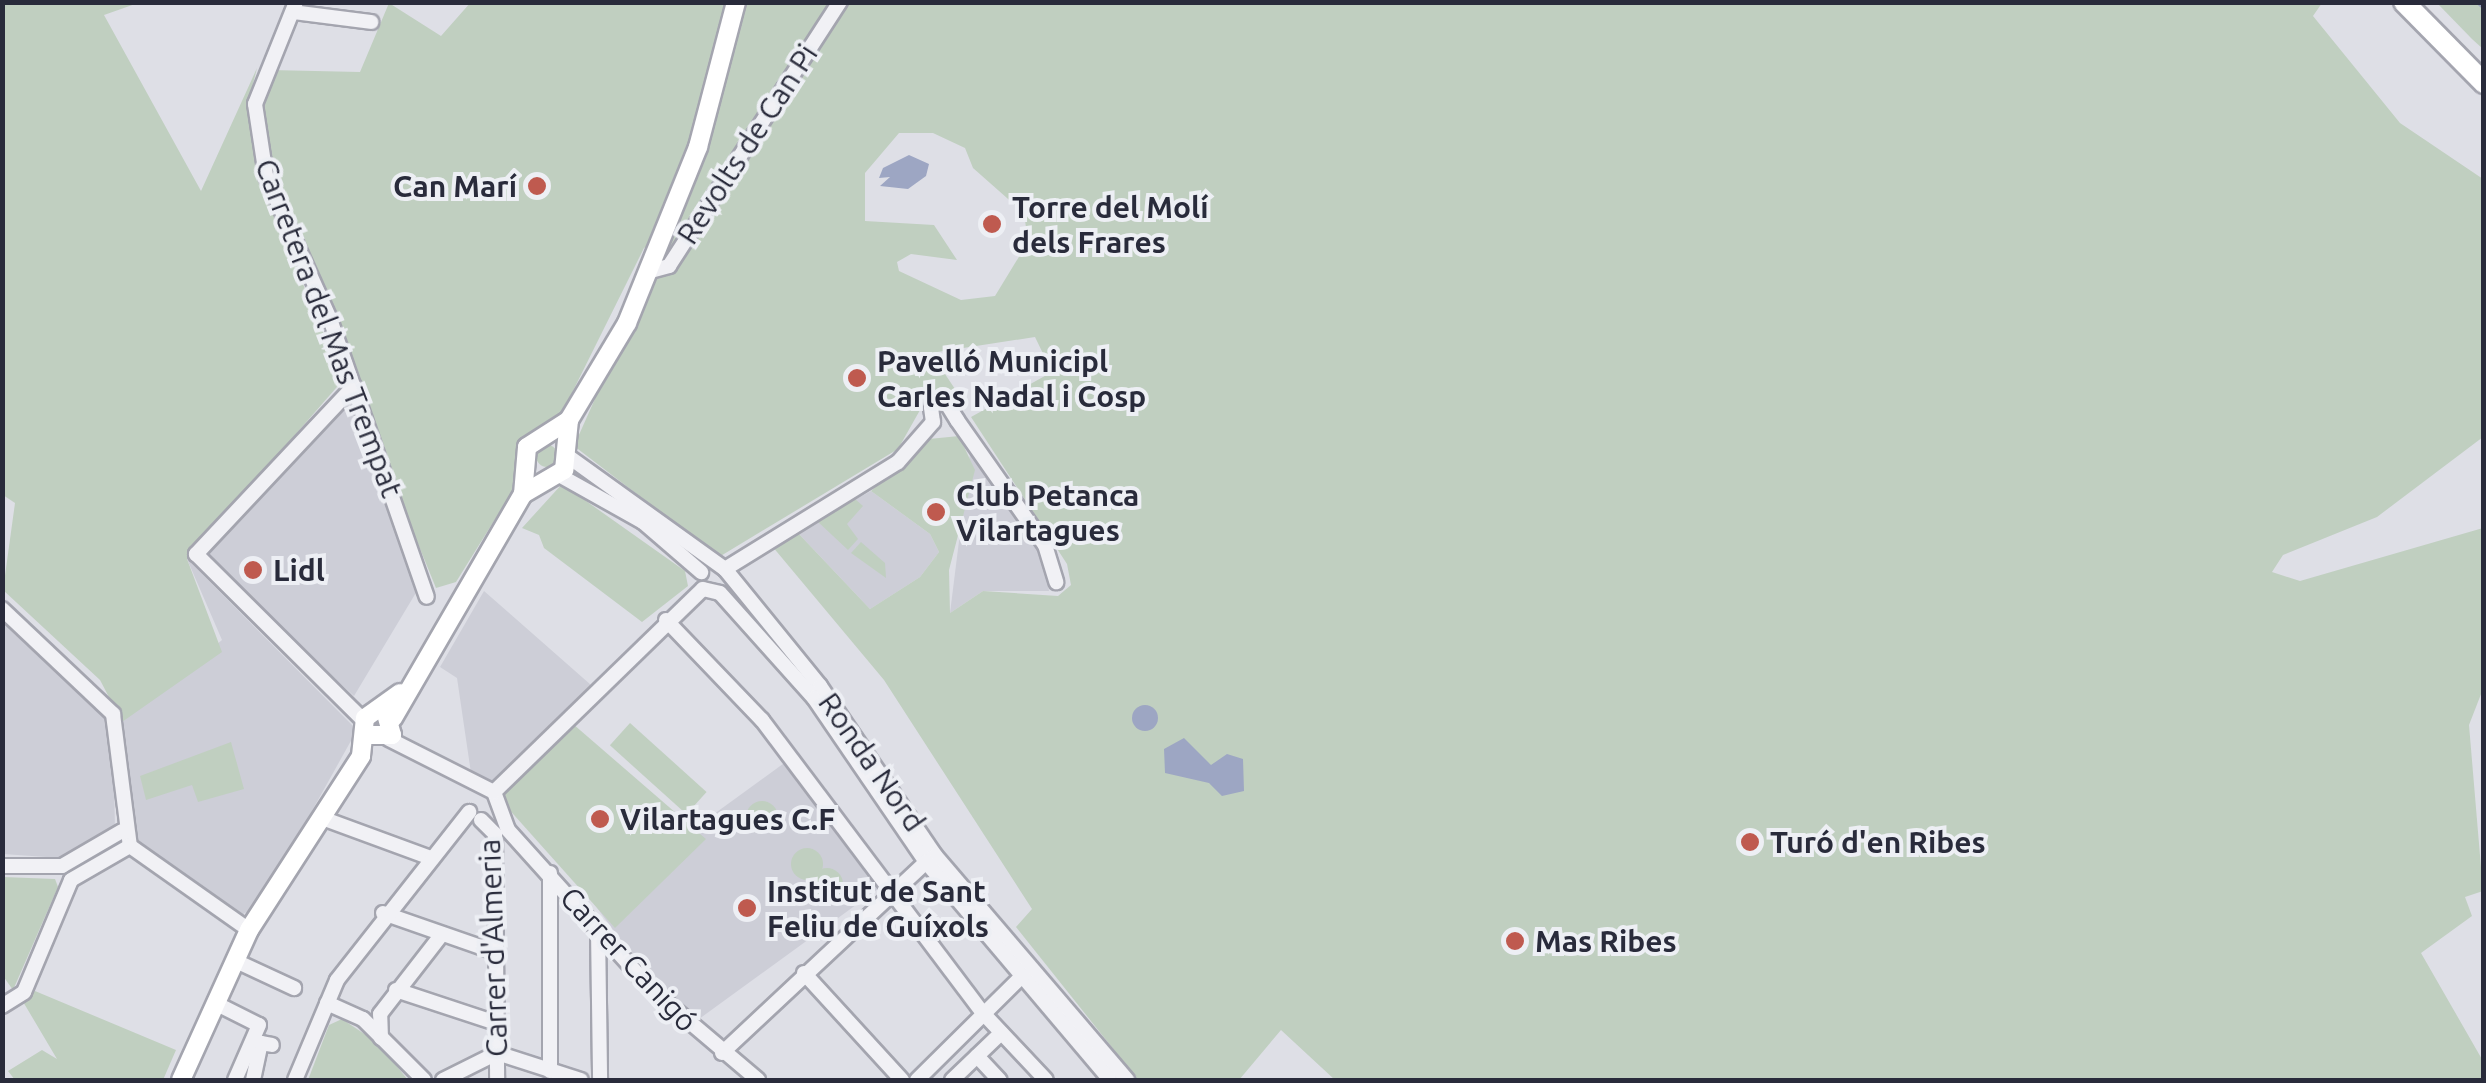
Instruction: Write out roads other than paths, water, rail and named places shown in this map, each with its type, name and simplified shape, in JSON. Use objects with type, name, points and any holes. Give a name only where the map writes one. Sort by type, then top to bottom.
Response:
[{"type":"highway","points":[[2404,2],[2484,83]]},
{"type":"highway","points":[[2420,2],[2484,68]]},
{"type":"main road","points":[[523,494],[552,476],[569,420],[647,272],[698,146],[736,2]]},
{"type":"main road","points":[[180,1080],[250,930],[523,494],[527,448],[561,445]]},
{"type":"main road","points":[[528,468],[552,476]]},
{"type":"main road","points":[[215,1003],[322,818]]},
{"type":"street","name":"Revolts de Can Pi","points":[[647,272],[669,266],[840,2]]},
{"type":"street","points":[[294,7],[372,22]]},
{"type":"street","name":"Carretera del Mas Trempat","points":[[294,7],[260,81],[259,138],[354,386],[428,597]]},
{"type":"street","points":[[354,386],[196,554],[338,695],[409,748],[477,789],[717,576],[898,462],[933,422],[957,420]]},
{"type":"street","points":[[933,422],[931,407],[944,399],[1045,546],[1056,582]]},
{"type":"street","name":"Ronda Nord","points":[[561,445],[717,576],[820,686],[935,856],[1127,1080]]},
{"type":"street","name":"Ronda Nord","points":[[552,476],[643,522],[717,576],[814,698],[926,862],[1110,1080]]},
{"type":"street","points":[[2,610],[113,714],[122,832],[130,846],[250,930]]},
{"type":"street","points":[[666,620],[762,720],[982,1012],[1046,1080]]},
{"type":"street","points":[[2,636],[18,625]]},
{"type":"street","name":"Carrer Canigó","points":[[477,789],[484,816],[508,830],[598,930],[722,1053],[758,1080]]},
{"type":"street","name":"Carrer Canigó","points":[[477,789],[484,816]]},
{"type":"street","points":[[295,1080],[327,1003],[382,913],[432,858],[484,816]]},
{"type":"street","name":"Carrer d'Almeria","points":[[484,816],[495,834],[497,1080]]},
{"type":"street","points":[[322,818],[432,858]]},
{"type":"street","points":[[2,866],[62,866],[122,832]]},
{"type":"street","points":[[2,1006],[24,992],[71,880],[130,846]]},
{"type":"street","points":[[722,1053],[889,892],[926,862]]},
{"type":"street","points":[[62,866],[71,880]]},
{"type":"street","points":[[550,873],[550,1071]]},
{"type":"street","points":[[382,913],[495,952]]},
{"type":"street","points":[[598,930],[600,1080]]},
{"type":"street","points":[[382,1038],[380,1014],[442,934]]},
{"type":"street","points":[[238,962],[294,988]]},
{"type":"street","points":[[804,973],[902,1080]]},
{"type":"street","points":[[917,1080],[1022,976]]},
{"type":"street","points":[[396,990],[496,1023]]},
{"type":"street","points":[[215,1003],[268,1034]]},
{"type":"street","points":[[327,1003],[382,1038],[424,1080]]},
{"type":"street","points":[[952,1080],[1001,1032]]},
{"type":"street","points":[[234,1080],[268,1034]]},
{"type":"street","points":[[253,1080],[260,1043],[268,1034]]},
{"type":"street","points":[[442,1080],[498,1053],[581,1080]]},
{"type":"street","points":[[977,1056],[999,1080]]},
{"type":"water","points":[[909,155],[929,164],[926,176],[908,189],[880,186],[890,177],[879,178],[883,168]]},
{"type":"water","points":[[1145,705],[1155,708],[1155,728],[1145,731],[1135,728],[1132,718],[1135,708]]},
{"type":"water","points":[[1184,738],[1211,765],[1227,754],[1243,759],[1244,791],[1222,796],[1209,783],[1165,773],[1164,749]]},
{"type":"waterway","points":[[2477,2],[2484,8]]},
{"type":"place","name":"Can Marí","points":[[537,186]]},
{"type":"place","name":"Torre del Molí dels Frares","points":[[992,224]]},
{"type":"place","name":"Pavelló Municipl Carles Nadal i Cosp","points":[[857,378]]},
{"type":"place","name":"Club Petanca Vilartagues","points":[[936,512]]},
{"type":"place","name":"Lidl","points":[[253,570]]},
{"type":"place","name":"Vilartagues C.F","points":[[600,819]]},
{"type":"place","name":"Turó d'en Ribes","points":[[1750,842]]},
{"type":"place","name":"Institut de Sant Feliu de Guíxols","points":[[747,908]]},
{"type":"place","name":"Mas Ribes","points":[[1515,941]]}]
